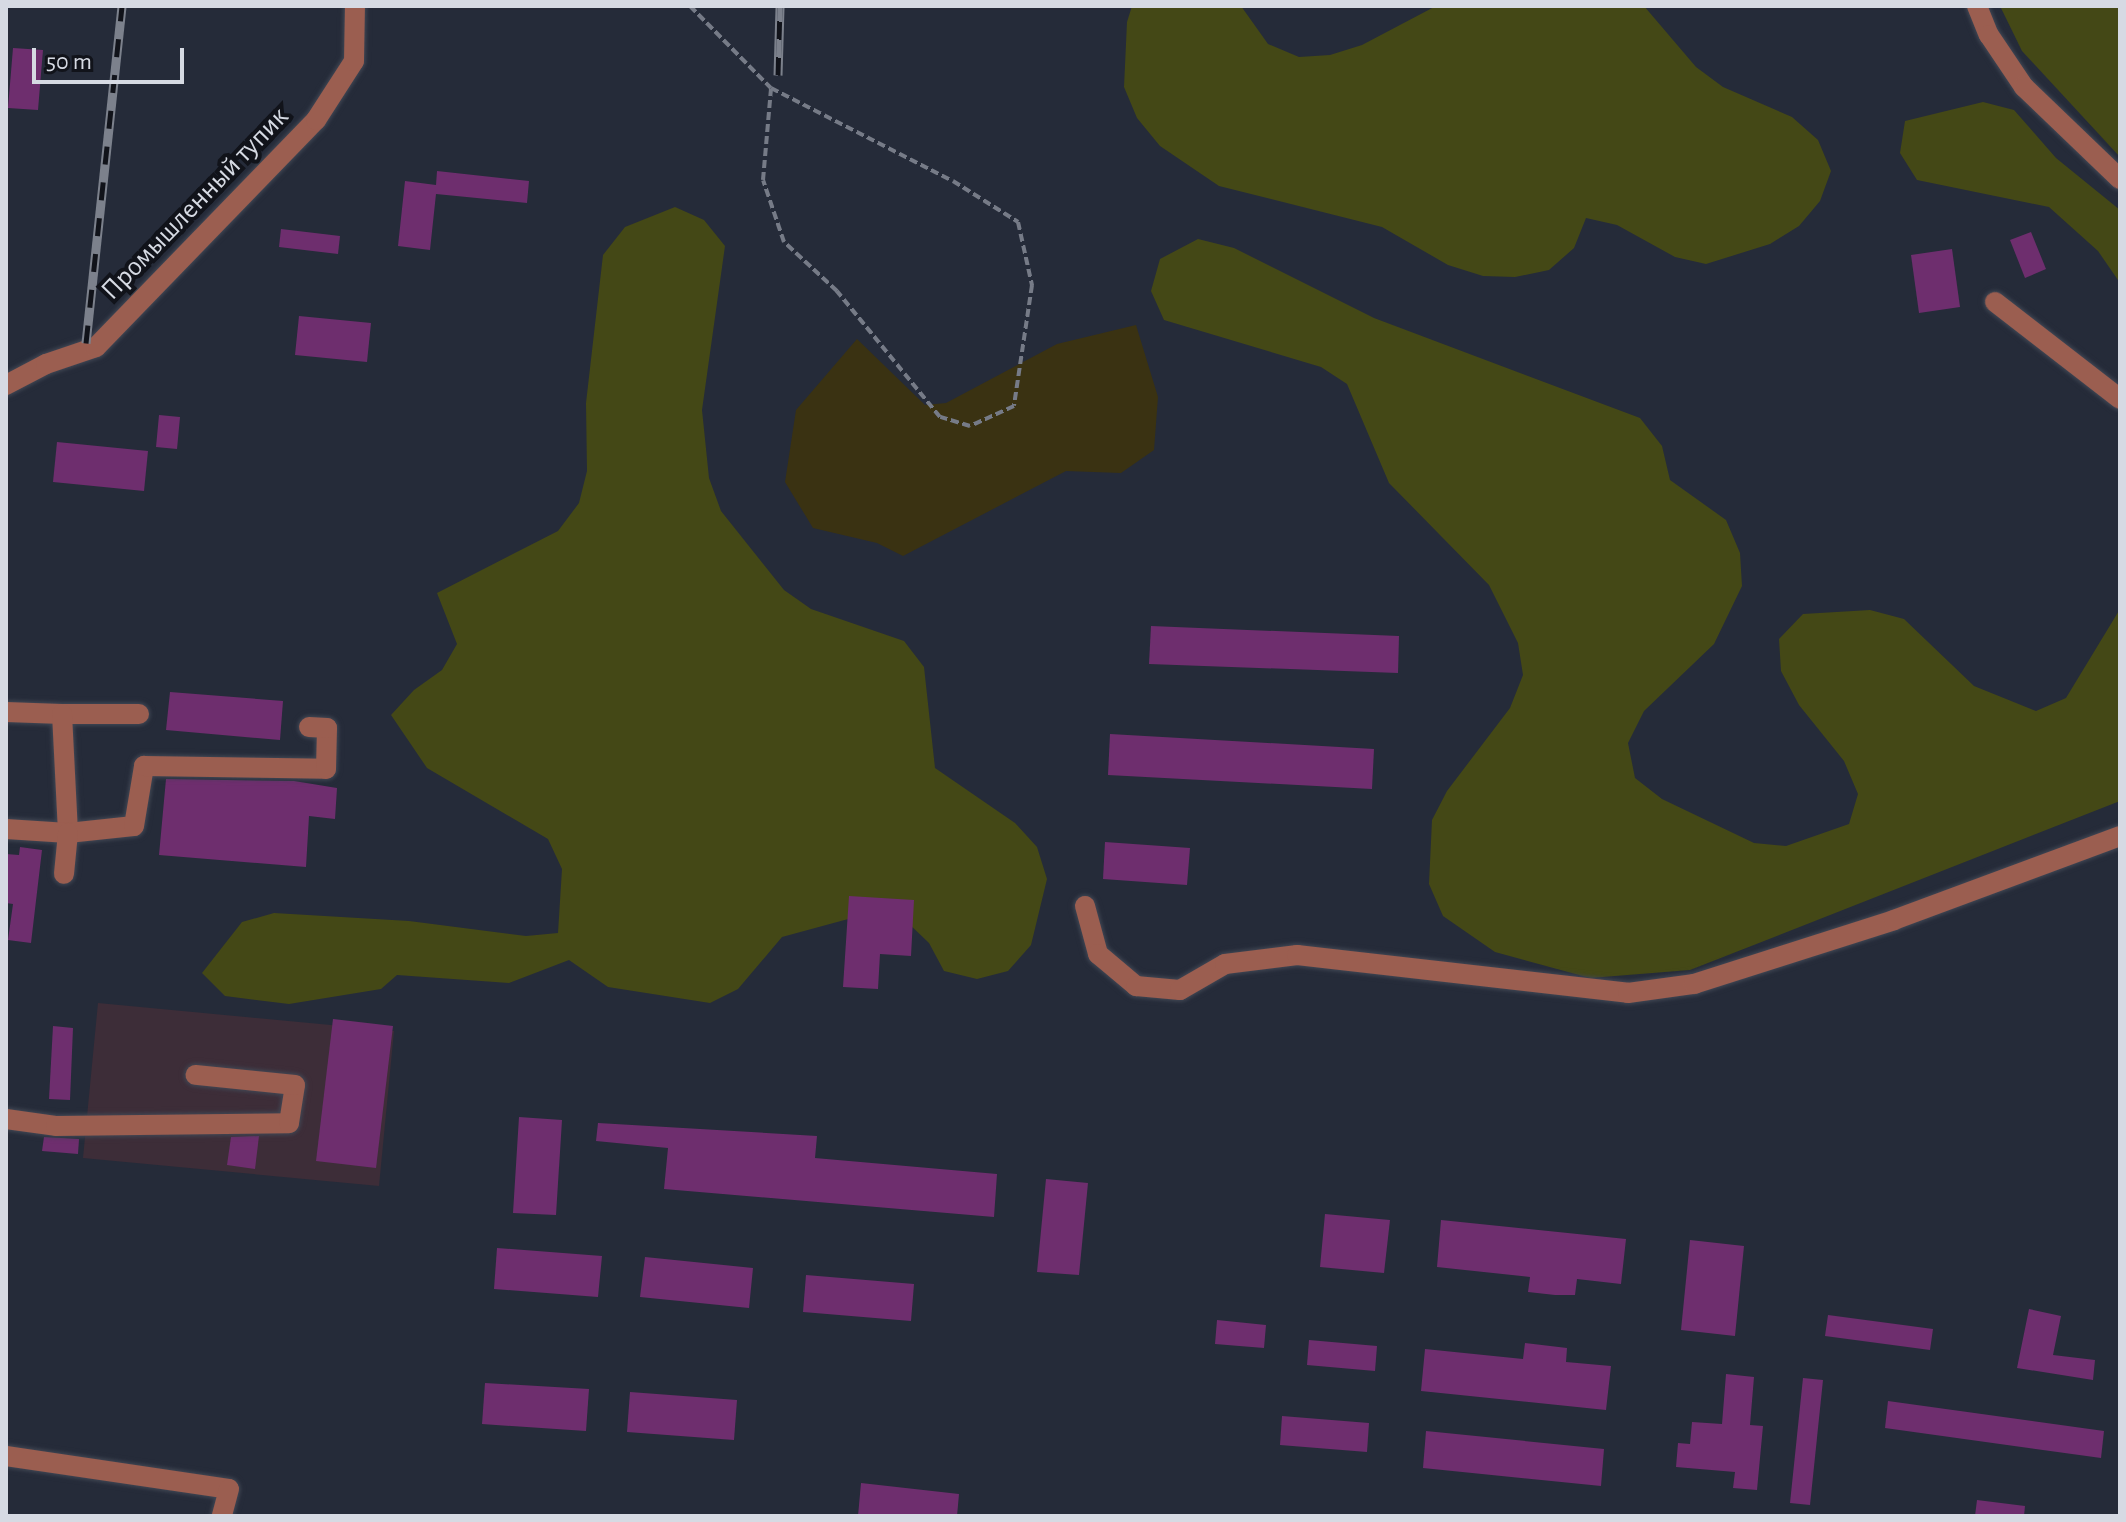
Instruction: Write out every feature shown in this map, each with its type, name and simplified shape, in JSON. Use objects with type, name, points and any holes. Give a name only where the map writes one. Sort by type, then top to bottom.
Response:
[{"type":"street","name":"Промышленный тупик","points":[[6,385],[46,364],[96,347],[316,120],[354,61],[355,6]]},
{"type":"street","points":[[1977,6],[1989,35],[2024,87],[2120,179]]},
{"type":"street","points":[[1995,302],[2120,399]]},
{"type":"street","points":[[6,712],[139,714]]},
{"type":"street","points":[[62,714],[68,833],[64,874]]},
{"type":"street","points":[[6,829],[68,833],[134,826],[144,766],[326,769],[327,728],[309,727]]},
{"type":"street","points":[[1085,906],[1098,954],[1136,986],[1180,990],[1225,964],[1297,955],[1628,993],[1694,984],[1865,929],[2120,836]]},
{"type":"street","points":[[6,1119],[56,1126],[289,1123],[295,1085],[196,1075]]},
{"type":"street","points":[[6,1456],[229,1489],[222,1516]]},
{"type":"path","points":[[690,6],[771,88],[953,181],[1018,222],[1032,285],[1014,406],[970,426],[940,417],[837,291],[784,242],[763,180],[771,88]]},
{"type":"shaded area","points":[[98,1003],[394,1031],[379,1186],[83,1158]]},
{"type":"green space","points":[[1132,6],[1241,6],[1268,44],[1299,57],[1330,55],[1362,45],[1436,6],[1644,6],[1696,67],[1723,87],[1792,117],[1818,140],[1831,171],[1820,201],[1799,226],[1770,244],[1706,264],[1675,257],[1617,225],[1586,218],[1574,248],[1549,270],[1515,277],[1483,276],[1448,265],[1382,227],[1219,186],[1160,146],[1137,118],[1124,87],[1127,22]]},
{"type":"green space","points":[[2000,6],[2120,6],[2120,157],[2022,51]]},
{"type":"green space","points":[[1983,102],[2014,110],[2056,158],[2120,210],[2120,283],[2098,251],[2049,207],[1917,180],[1900,153],[1905,121]]},
{"type":"green space","points":[[675,207],[704,220],[725,246],[702,410],[709,478],[721,511],[784,590],[811,609],[904,641],[924,667],[935,768],[1015,823],[1037,847],[1047,879],[1031,945],[1008,971],[977,979],[944,971],[929,943],[906,921],[874,912],[782,937],[738,989],[710,1003],[608,987],[569,960],[509,983],[397,975],[381,989],[289,1004],[225,996],[202,973],[242,922],[274,913],[409,921],[526,936],[558,933],[562,869],[548,839],[427,768],[391,715],[414,690],[442,670],[457,644],[437,593],[558,531],[579,503],[587,471],[586,403],[603,255],[625,227]]},
{"type":"green space","points":[[1198,239],[1234,248],[1374,318],[1640,418],[1662,446],[1670,480],[1726,520],[1740,553],[1742,586],[1714,644],[1644,711],[1628,743],[1635,778],[1662,799],[1754,843],[1786,846],[1849,824],[1858,794],[1844,761],[1799,705],[1781,671],[1779,639],[1803,614],[1870,610],[1904,619],[1974,686],[2036,711],[2066,698],[2120,609],[2120,801],[1690,970],[1590,978],[1495,952],[1443,916],[1429,884],[1432,820],[1447,791],[1510,708],[1523,675],[1518,643],[1489,585],[1389,483],[1347,384],[1321,367],[1164,320],[1151,291],[1160,259]]},
{"type":"sand","points":[[1136,325],[1158,397],[1154,450],[1121,473],[1066,471],[903,556],[877,543],[813,528],[785,482],[796,410],[857,339],[925,405],[946,403],[1057,344]]},
{"type":"building","points":[[13,48],[43,50],[38,110],[8,108]]},
{"type":"building","points":[[437,171],[529,181],[527,203],[436,194],[430,250],[398,246],[405,181],[436,185]]},
{"type":"building","points":[[281,229],[340,236],[338,254],[279,247]]},
{"type":"building","points":[[2031,232],[2046,269],[2025,278],[2010,240]]},
{"type":"building","points":[[1952,249],[1960,307],[1919,313],[1911,255]]},
{"type":"building","points":[[299,316],[371,323],[367,362],[295,355]]},
{"type":"building","points":[[159,415],[180,417],[177,449],[156,447]]},
{"type":"building","points":[[57,442],[148,451],[144,491],[53,482]]},
{"type":"building","points":[[1151,626],[1399,636],[1398,673],[1149,664]]},
{"type":"building","points":[[170,692],[283,701],[280,740],[166,730]]},
{"type":"building","points":[[1110,734],[1374,749],[1372,789],[1108,775]]},
{"type":"building","points":[[166,779],[294,781],[337,788],[335,819],[309,816],[306,867],[159,855]]},
{"type":"building","points":[[1105,842],[1190,848],[1187,885],[1103,879]]},
{"type":"building","points":[[20,847],[42,850],[31,943],[8,940],[13,904],[6,903],[6,854],[19,855]]},
{"type":"building","points":[[849,896],[914,900],[911,956],[880,954],[878,989],[843,987]]},
{"type":"building","points":[[333,1019],[393,1026],[376,1168],[316,1161]]},
{"type":"building","points":[[53,1026],[73,1028],[70,1100],[49,1099]]},
{"type":"building","points":[[519,1117],[562,1120],[556,1215],[513,1213]]},
{"type":"building","points":[[598,1123],[817,1136],[815,1158],[997,1174],[994,1217],[664,1189],[668,1148],[596,1141]]},
{"type":"building","points":[[259,1136],[255,1169],[227,1165],[231,1137]]},
{"type":"building","points":[[44,1137],[79,1139],[78,1154],[42,1151]]},
{"type":"building","points":[[1046,1179],[1088,1183],[1079,1275],[1037,1272]]},
{"type":"building","points":[[1325,1214],[1390,1220],[1384,1273],[1320,1267]]},
{"type":"building","points":[[1441,1220],[1626,1239],[1621,1284],[1577,1279],[1575,1295],[1555,1295],[1528,1292],[1530,1277],[1437,1267]]},
{"type":"building","points":[[1690,1240],[1744,1246],[1735,1336],[1681,1330]]},
{"type":"building","points":[[497,1248],[602,1256],[598,1297],[494,1289]]},
{"type":"building","points":[[645,1257],[753,1268],[749,1308],[640,1297]]},
{"type":"building","points":[[806,1275],[914,1284],[911,1321],[803,1312]]},
{"type":"building","points":[[2029,1309],[2061,1316],[2053,1355],[2095,1360],[2093,1380],[2017,1368]]},
{"type":"building","points":[[1828,1315],[1933,1329],[1930,1350],[1825,1336]]},
{"type":"building","points":[[1217,1320],[1266,1325],[1264,1348],[1215,1344]]},
{"type":"building","points":[[1309,1340],[1377,1346],[1375,1371],[1307,1365]]},
{"type":"building","points":[[1525,1343],[1567,1348],[1566,1362],[1611,1366],[1606,1410],[1421,1391],[1425,1349],[1523,1359]]},
{"type":"building","points":[[1726,1374],[1754,1377],[1750,1425],[1763,1426],[1757,1490],[1733,1488],[1735,1472],[1676,1467],[1678,1443],[1690,1444],[1692,1422],[1722,1424]]},
{"type":"building","points":[[1803,1378],[1823,1380],[1810,1505],[1790,1503]]},
{"type":"building","points":[[485,1383],[589,1389],[586,1431],[482,1424]]},
{"type":"building","points":[[630,1392],[737,1400],[734,1440],[627,1432]]},
{"type":"building","points":[[1888,1401],[2104,1431],[2101,1458],[1885,1428]]},
{"type":"building","points":[[1282,1416],[1369,1423],[1367,1452],[1280,1445]]},
{"type":"building","points":[[1426,1431],[1604,1449],[1601,1486],[1423,1468]]},
{"type":"building","points":[[861,1483],[959,1494],[957,1516],[858,1516]]},
{"type":"building","points":[[1977,1500],[2025,1506],[2024,1516],[1975,1516]]},
{"type":"railway","points":[[86,343],[122,6]]},
{"type":"railway","points":[[778,75],[780,6]]}]
